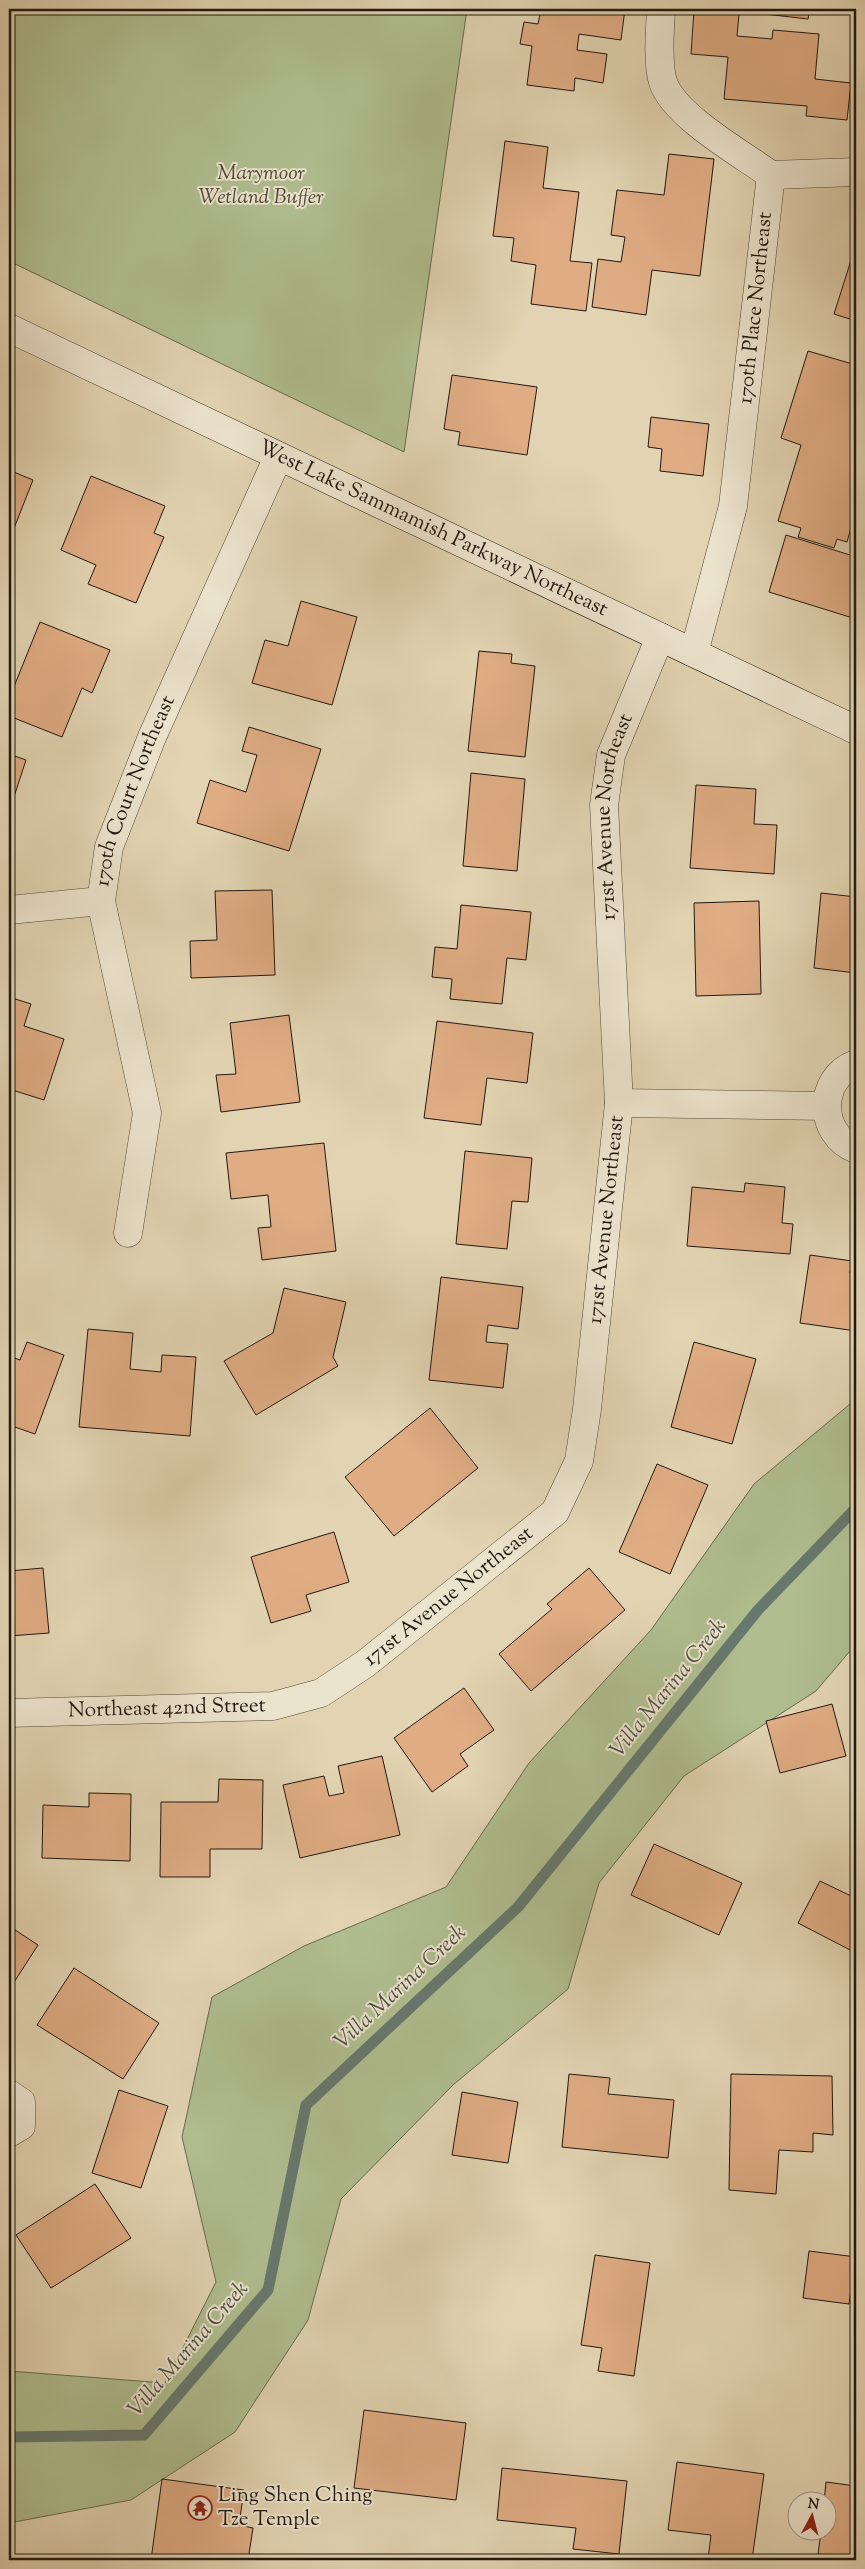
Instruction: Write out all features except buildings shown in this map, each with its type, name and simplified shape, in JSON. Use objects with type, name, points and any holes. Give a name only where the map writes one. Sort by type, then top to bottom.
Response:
[{"type":"street","points":[[661,9],[663,82],[676,104],[702,127],[771,175],[856,172]]},
{"type":"street","name":"170th Place Northeast","points":[[694,653],[733,506],[771,175]]},
{"type":"street","name":"West Lake Sammamish Parkway Northeast","points":[[9,328],[856,730]]},
{"type":"street","name":"170th Court Northeast","points":[[128,1233],[147,1114],[101,901],[109,847],[152,737],[278,457]]},
{"type":"street","name":"171st Avenue Northeast","points":[[321,1692],[365,1664],[555,1512],[579,1462],[587,1409],[619,1103],[604,805],[611,755],[660,637]]},
{"type":"street","points":[[9,910],[101,901]]},
{"type":"street","points":[[856,1064],[837,1076],[829,1090],[826,1106],[829,1122],[837,1136],[856,1149]]},
{"type":"street","points":[[619,1103],[826,1106]]},
{"type":"street","name":"Northeast 42nd Street","points":[[9,1714],[273,1706],[321,1692]]},
{"type":"street","points":[[9,2094],[21,2102],[21,2126],[9,2133]]},
{"type":"green space","name":"Marymoor Wetland Buffer","points":[[9,9],[467,9],[404,452],[9,261]]},
{"type":"green space","points":[[856,1399],[856,1644],[816,1691],[684,1776],[599,1883],[568,1989],[453,2085],[341,2199],[308,2320],[235,2432],[131,2500],[9,2523],[9,2371],[165,2383],[216,2282],[182,2137],[212,1997],[304,1946],[446,1887],[529,1763],[651,1630],[754,1484]]},
{"type":"waterway","name":"Villa Marina Creek","points":[[9,2437],[144,2435],[268,2290],[306,2105],[518,1907],[758,1610],[856,1508]]},
{"type":"place","name":"Ling Shen Ching Tze Temple","points":[[200,2508]]}]
